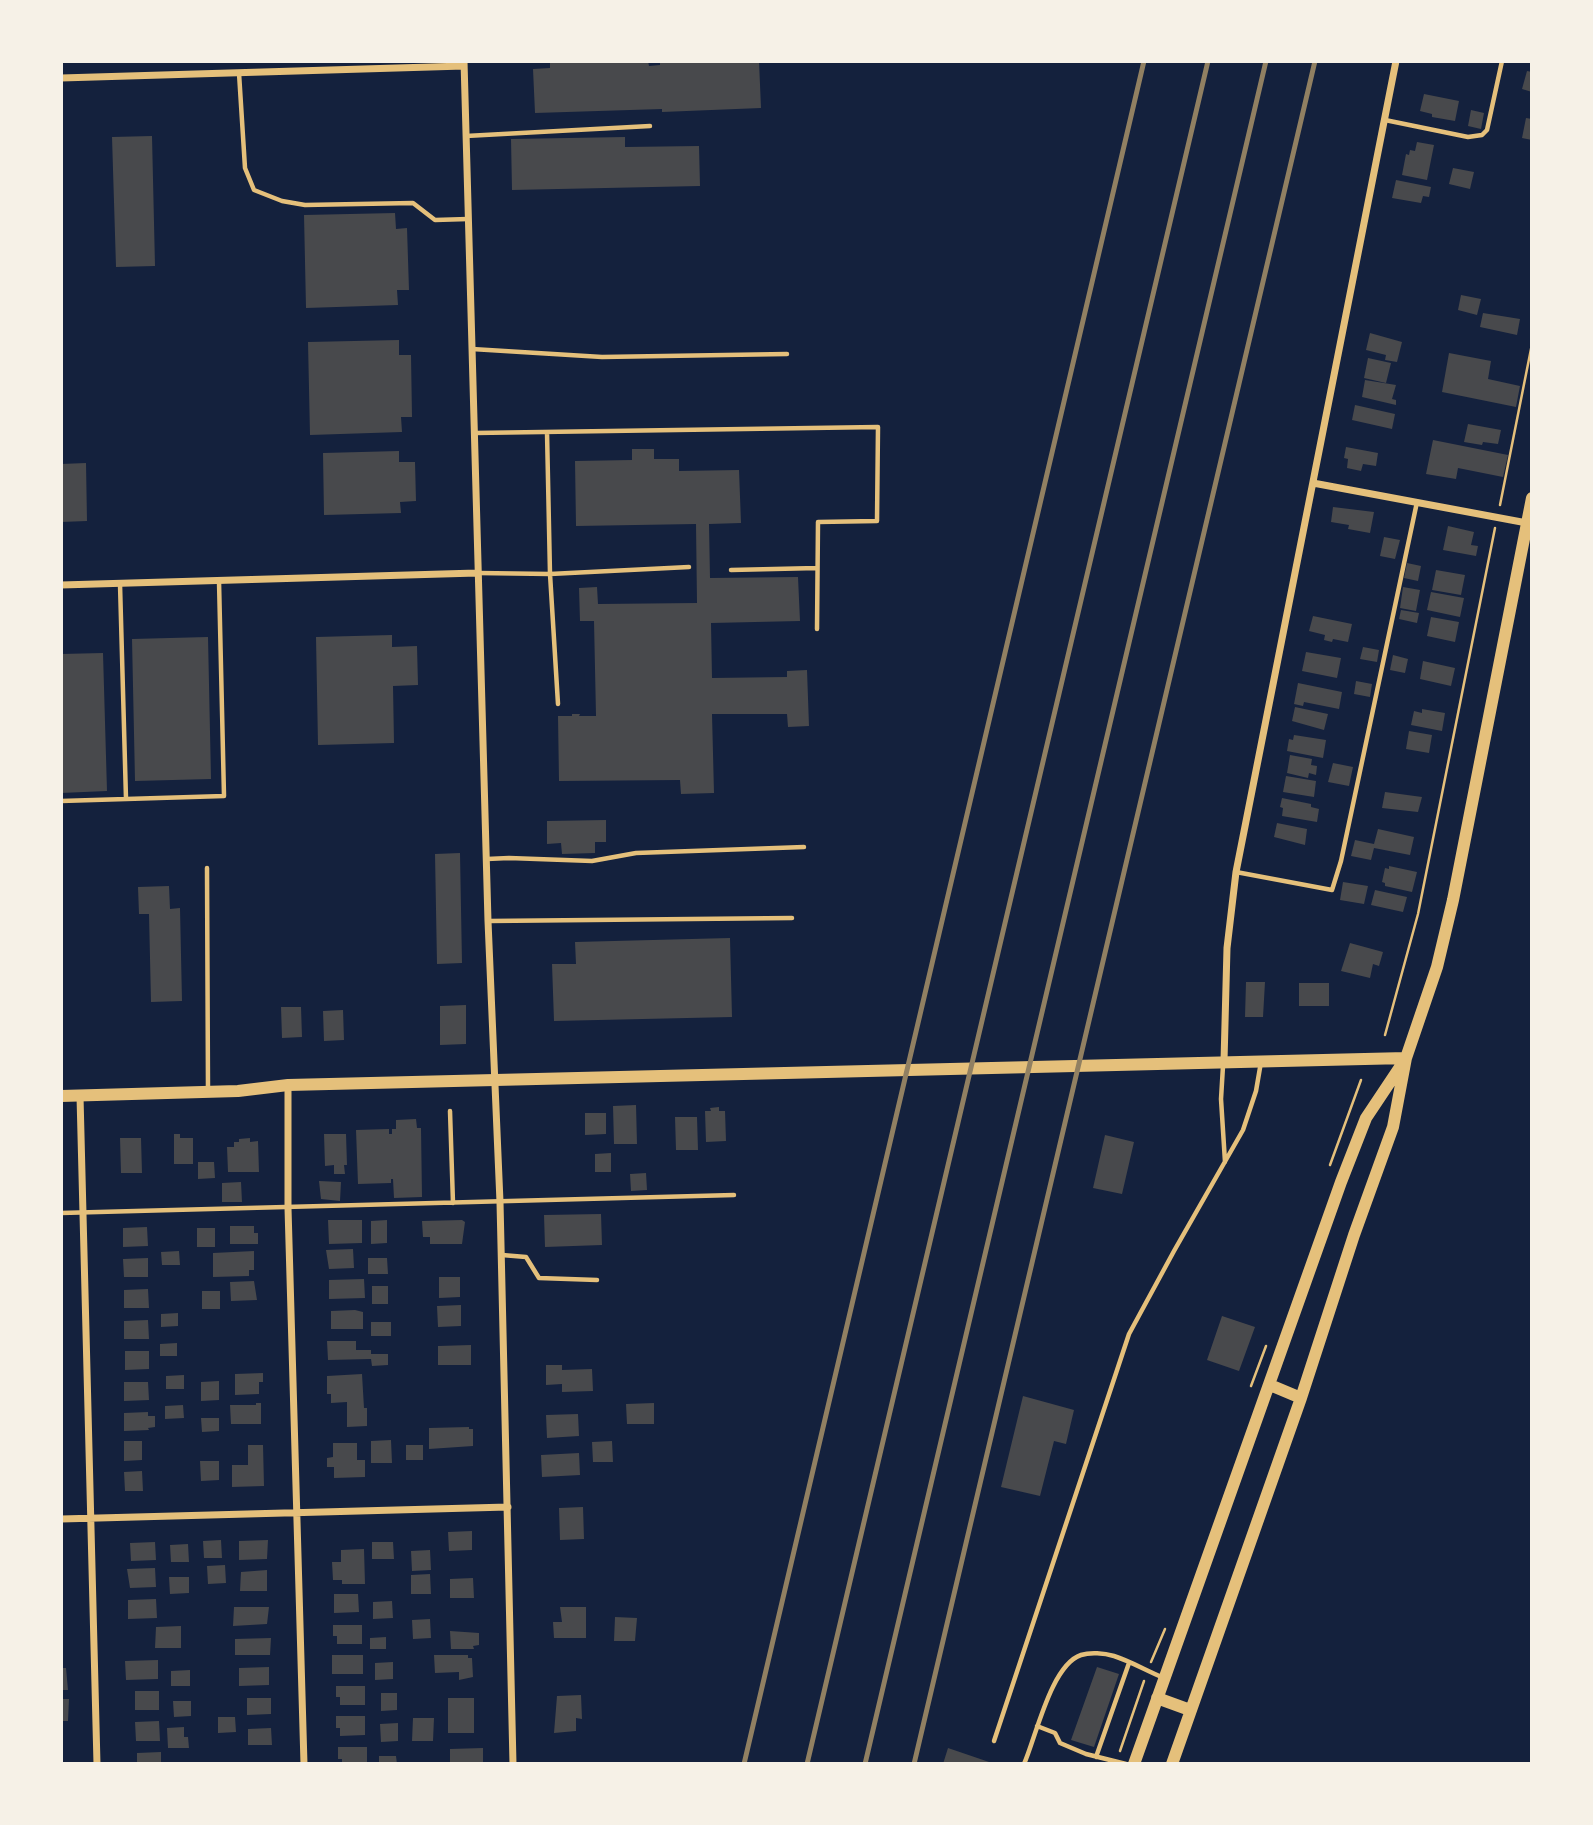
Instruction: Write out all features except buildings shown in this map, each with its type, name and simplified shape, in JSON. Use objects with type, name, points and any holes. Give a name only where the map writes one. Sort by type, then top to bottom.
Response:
[{"type":"main road","points":[[1172,1764],[1393,1127],[1406,1058],[1448,923],[1532,498]]},
{"type":"main road","points":[[61,1096],[208,1092],[288,1086],[718,1076],[907,1068],[1406,1058]]},
{"type":"main road","points":[[1134,1764],[1366,1118],[1406,1058]]},
{"type":"main road","points":[[1270,1385],[1301,1398]]},
{"type":"main road","points":[[1157,1698],[1190,1710]]},
{"type":"street","points":[[1223,1061],[1227,948],[1236,872],[1396,61]]},
{"type":"street","points":[[61,78],[464,64],[486,859],[500,1202],[513,1764]]},
{"type":"street","points":[[1313,482],[1527,523]]},
{"type":"street","points":[[61,584],[477,573]]},
{"type":"street","points":[[288,1086],[288,1208],[304,1764]]},
{"type":"street","points":[[80,1096],[97,1764]]},
{"type":"street","points":[[61,1519],[508,1507]]},
{"type":"lane","points":[[1384,120],[1468,137],[1482,135],[1487,130],[1503,61]]},
{"type":"lane","points":[[239,73],[245,168],[254,190],[282,201],[305,205],[413,203],[435,220],[468,219]]},
{"type":"lane","points":[[466,136],[650,126]]},
{"type":"lane","points":[[472,349],[602,356],[787,354]]},
{"type":"lane","points":[[474,433],[878,427],[877,520],[818,523],[817,629]]},
{"type":"lane","points":[[547,432],[550,574],[558,704]]},
{"type":"lane","points":[[1236,872],[1332,890],[1341,861],[1417,502]]},
{"type":"lane","points":[[477,573],[550,574],[689,567]]},
{"type":"lane","points":[[731,570],[817,568]]},
{"type":"lane","points":[[61,802],[224,796],[219,580]]},
{"type":"lane","points":[[120,583],[125,799]]},
{"type":"lane","points":[[486,859],[592,860],[636,853],[804,847]]},
{"type":"lane","points":[[207,868],[208,1092]]},
{"type":"lane","points":[[488,921],[792,918]]},
{"type":"lane","points":[[1223,1061],[1221,1099],[1225,1162]]},
{"type":"lane","points":[[994,1741],[1129,1334],[1243,1130],[1256,1091],[1261,1061]]},
{"type":"lane","points":[[450,1111],[453,1203]]},
{"type":"lane","points":[[61,1213],[734,1195]]},
{"type":"lane","points":[[501,1255],[526,1257],[539,1278],[597,1280]]},
{"type":"lane","points":[[1024,1764],[1059,1675],[1079,1655],[1092,1653],[1113,1656],[1164,1678]]},
{"type":"lane","points":[[1096,1756],[1129,1663]]},
{"type":"lane","points":[[1037,1726],[1055,1733],[1060,1743],[1126,1764]]},
{"type":"path","points":[[1385,1035],[1405,971],[1420,904],[1532,344]]},
{"type":"railway","points":[[744,1764],[1144,61]]},
{"type":"railway","points":[[807,1764],[1208,61]]},
{"type":"railway","points":[[865,1764],[1266,61]]},
{"type":"railway","points":[[914,1764],[1315,61]]}]
